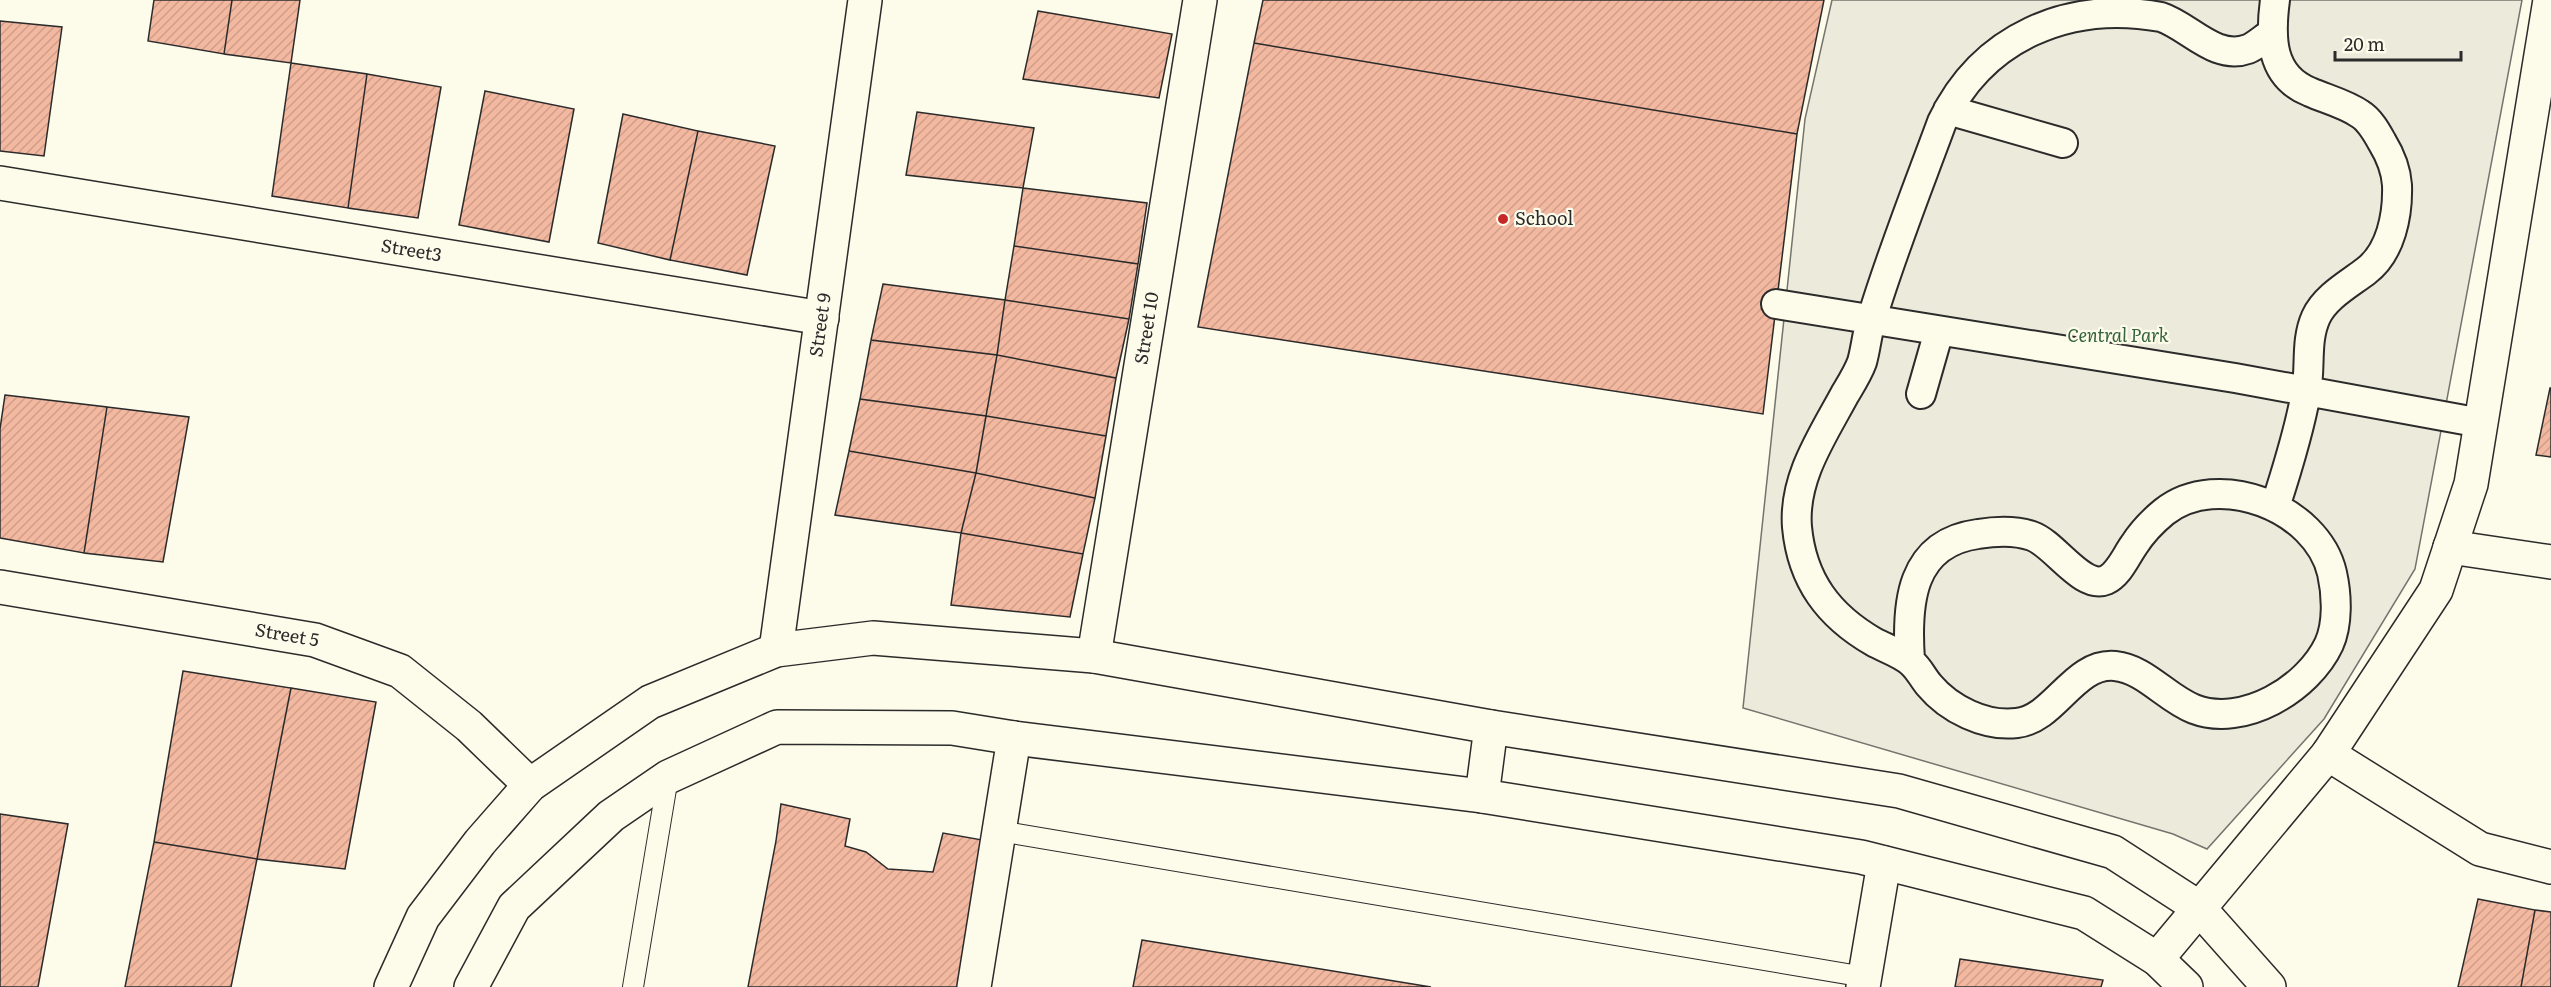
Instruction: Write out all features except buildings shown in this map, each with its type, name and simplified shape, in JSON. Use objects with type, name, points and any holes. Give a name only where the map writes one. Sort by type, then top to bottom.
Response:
[{"type":"street","name":"Street 9","points":[[776,650],[865,0]]},
{"type":"street","name":"Street 10","points":[[1094,656],[1200,0]]},
{"type":"street","points":[[2275,0],[2271,34],[2280,67],[2292,82],[2361,114],[2375,130],[2390,155],[2397,183],[2396,213],[2392,230],[2381,254],[2368,270],[2327,301],[2316,316],[2311,333],[2307,391],[2290,460],[2275,507]]},
{"type":"street","points":[[2157,959],[2198,907],[2328,754],[2436,590],[2471,484],[2550,0]]},
{"type":"street","points":[[1910,660],[1846,626],[1822,598],[1804,564],[1797,526],[1799,489],[1814,452],[1861,366],[1871,320],[1948,110],[1956,94],[1983,61],[2012,37],[2066,13],[2103,8],[2152,15],[2184,28],[2210,46],[2226,51],[2248,49],[2271,34]]},
{"type":"street","points":[[1948,110],[2063,143]]},
{"type":"street","name":"Street3","points":[[0,183],[822,318]]},
{"type":"street","points":[[1776,304],[2307,391],[2481,423]]},
{"type":"street","points":[[1921,394],[1939,331]]},
{"type":"street","points":[[2230,495],[2265,502],[2293,516],[2313,534],[2326,552],[2333,576],[2336,610],[2332,640],[2321,659],[2301,681],[2284,695],[2247,710],[2221,714],[2193,709],[2132,670],[2112,665],[2095,668],[2044,711],[2020,723],[1987,722],[1954,707],[1931,688],[1910,660],[1907,618],[1915,584],[1923,565],[1939,550],[1962,536],[1999,531],[2031,535],[2047,544],[2085,579],[2095,581],[2108,579],[2119,568],[2136,541],[2167,510],[2196,497],[2230,495]]},
{"type":"street","points":[[2450,546],[2551,562]]},
{"type":"street","name":"Street 5","points":[[0,587],[315,640],[400,671],[469,726],[530,784]]},
{"type":"street","points":[[391,987],[423,917],[480,842],[530,784],[650,702],[776,650],[873,639],[1094,656],[1491,727],[1899,791],[2113,852],[2198,907],[2269,987]]},
{"type":"street","points":[[471,987],[514,908],[611,816],[668,777],[777,727],[952,728],[1014,738],[1482,796],[1884,863],[2084,913],[2157,959],[2186,987]]},
{"type":"street","points":[[1482,796],[1491,727]]},
{"type":"street","points":[[974,987],[1014,738]]},
{"type":"street","points":[[2328,754],[2480,849],[2551,867]]},
{"type":"street","points":[[1864,982],[1884,863]]},
{"type":"lane","points":[[633,987],[668,777]]},
{"type":"lane","points":[[999,831],[1864,982]]},
{"type":"green space","name":"Central Park","points":[[1832,0],[2522,0],[2415,569],[2324,719],[2207,849],[2173,834],[1743,708],[1805,119]]},
{"type":"place","name":"School","points":[[1503,219]]}]
